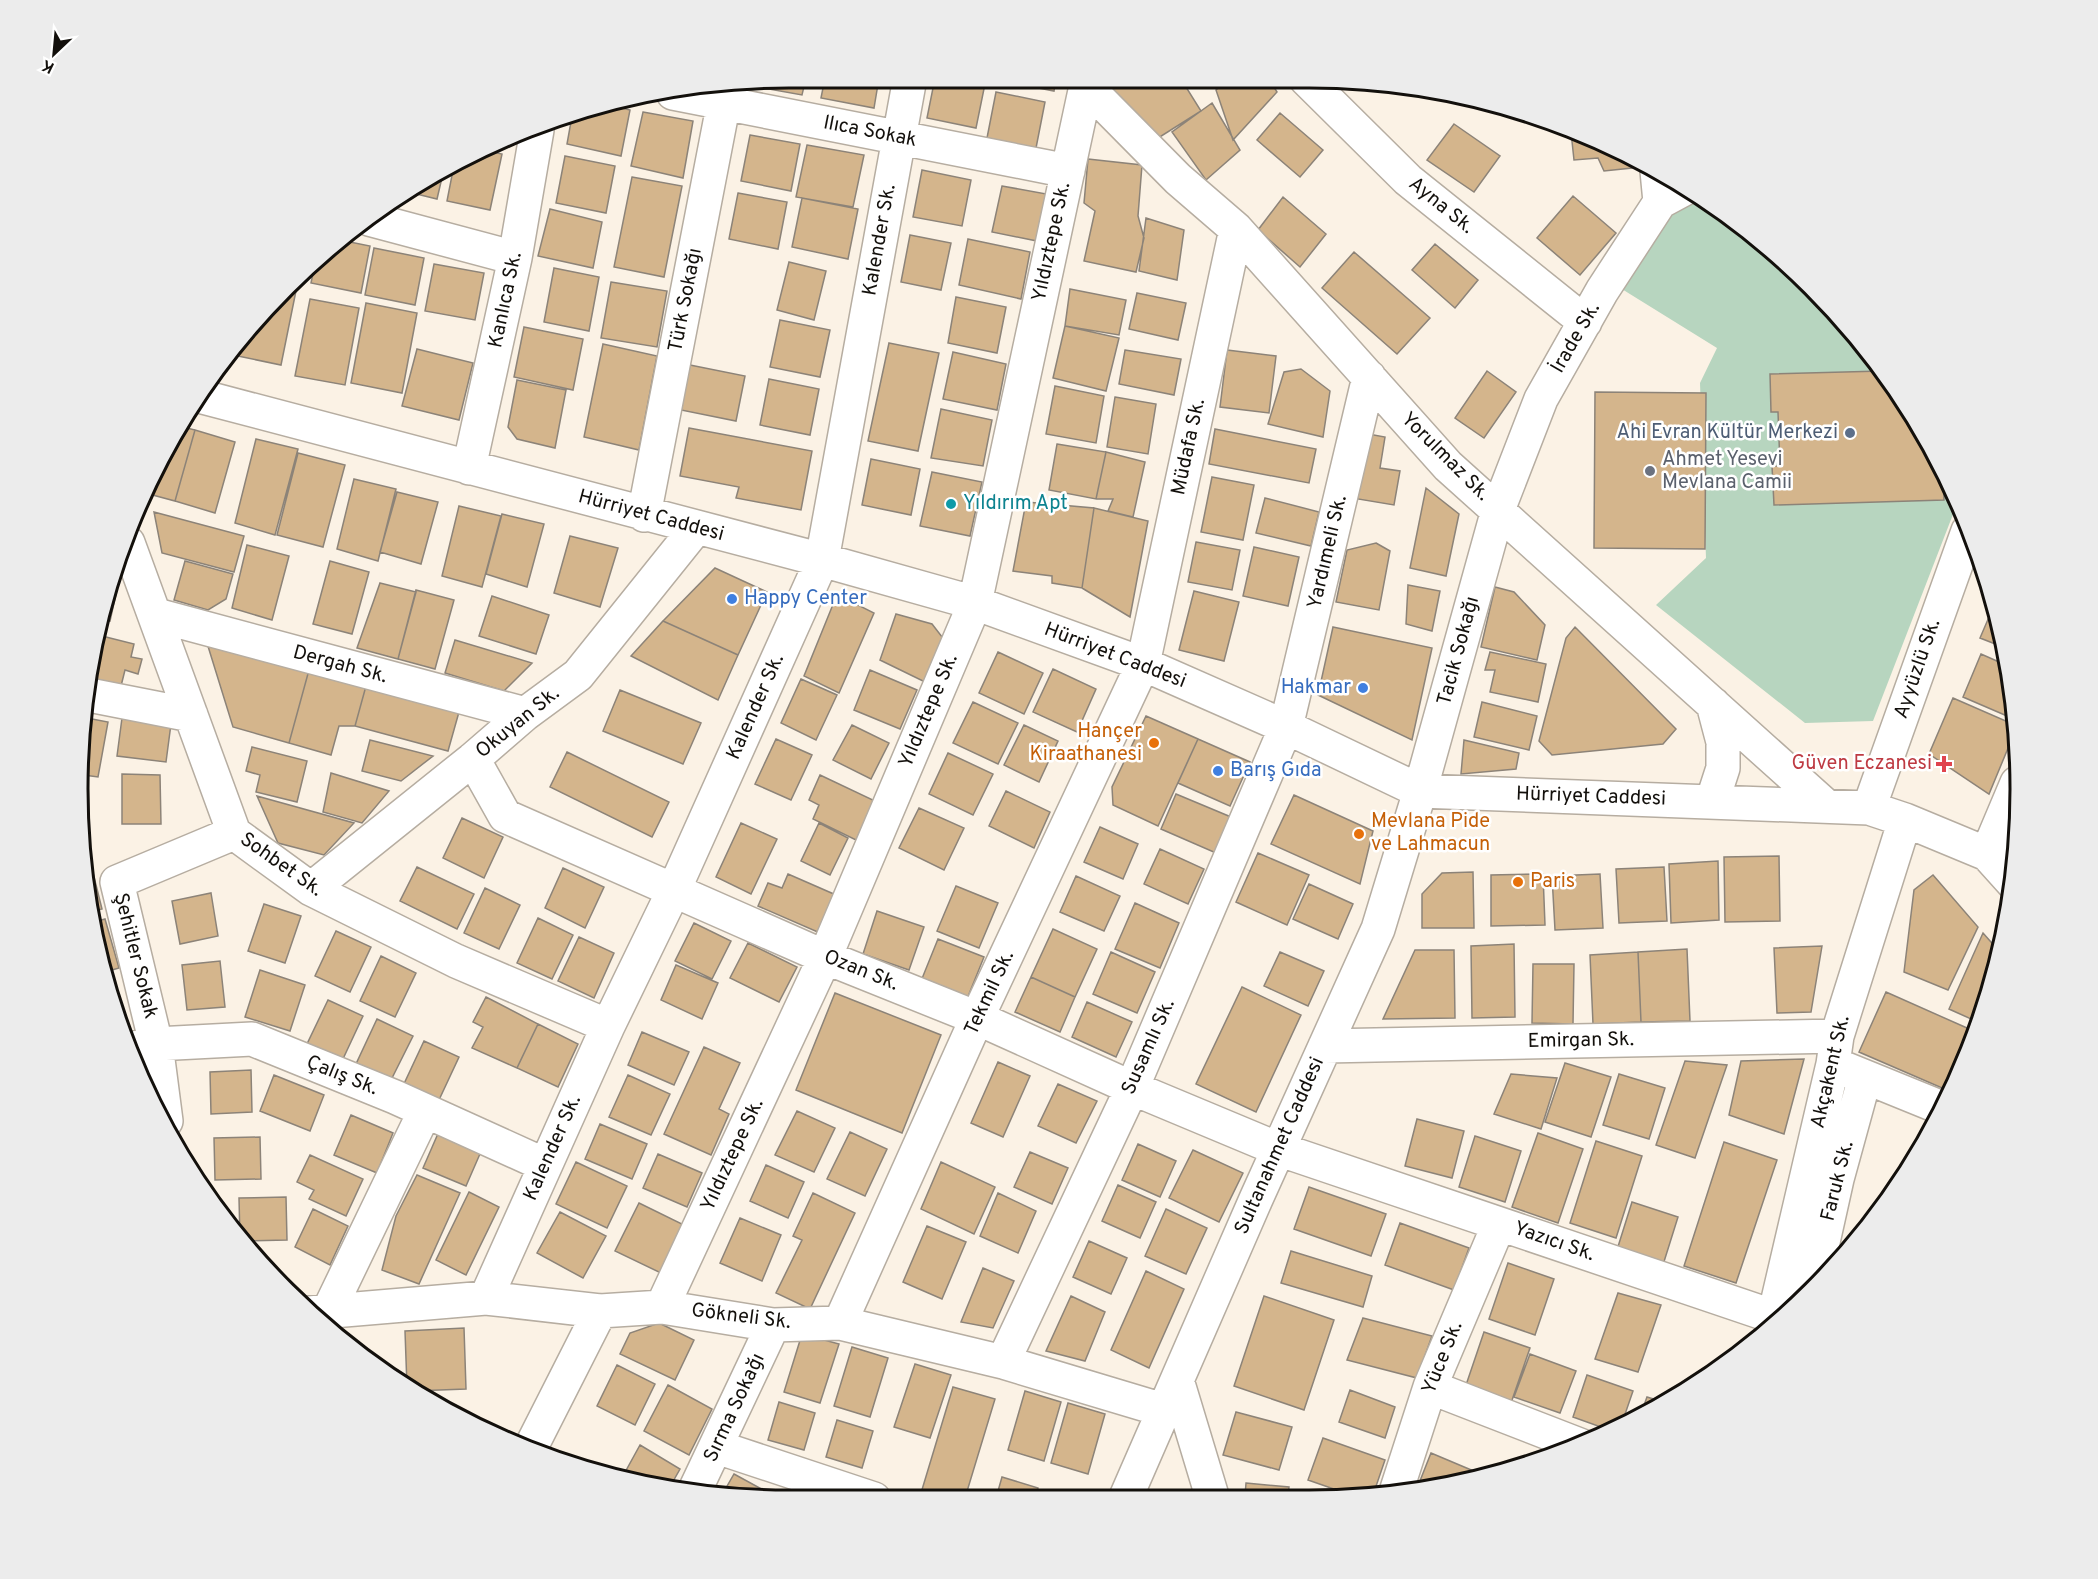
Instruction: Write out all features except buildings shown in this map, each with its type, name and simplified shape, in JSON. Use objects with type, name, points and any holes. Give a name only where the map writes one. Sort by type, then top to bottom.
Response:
[{"type":"street","name":"Kalender Sk.","points":[[486,1298],[822,560],[908,88]]},
{"type":"street","name":"Yıldıztepe Sk.","points":[[662,1307],[825,957],[975,603],[1085,88]]},
{"type":"street","name":"Yorulmaz Sk.","points":[[1092,88],[1178,179],[1236,229],[1448,465],[1826,806]]},
{"type":"street","name":"Ayna Sk.","points":[[1315,88],[1408,180],[1585,322]]},
{"type":"street","name":"llıca Sokak","points":[[698,94],[725,95],[898,137],[1068,171]]},
{"type":"street","name":"Türk Sokağı","points":[[644,515],[725,95]]},
{"type":"street","name":"Kanlıca Sk.","points":[[469,468],[515,258],[536,136]]},
{"type":"street","name":"İrade Sk.","points":[[1498,510],[1541,399],[1602,291],[1668,188]]},
{"type":"street","points":[[379,222],[515,258]]},
{"type":"street","name":"Müdafa Sk.","points":[[1143,664],[1236,229]]},
{"type":"street","name":"Yardımeli Sk.","points":[[1286,727],[1369,377]]},
{"type":"street","name":"Hürriyet Caddesi","points":[[208,398],[644,515],[822,560],[975,603],[1143,664],[1286,727],[1420,791],[1869,808],[1905,820],[1987,854],[2005,874]]},
{"type":"street","name":"Tacik Sokağı","points":[[1420,791],[1498,510]]},
{"type":"street","name":"Okuyan Sk.","points":[[311,889],[473,759],[525,714],[578,675],[696,528]]},
{"type":"street","name":"Ayyüzlü Sk.","points":[[1869,808],[1964,541]]},
{"type":"street","name":"Sohbet Sk.","points":[[131,551],[234,833],[311,889],[456,961],[608,1026]]},
{"type":"street","name":"Dergah Sk.","points":[[156,615],[525,714]]},
{"type":"street","name":"Tekmil Sk.","points":[[840,1323],[978,1018],[1143,664]]},
{"type":"street","points":[[94,696],[191,716]]},
{"type":"street","points":[[1712,802],[1724,768],[1723,742],[1713,704]]},
{"type":"street","name":"Susamlı Sk.","points":[[1002,1362],[1132,1088],[1286,727]]},
{"type":"street","name":"Ozan Sk.","points":[[473,759],[505,816],[825,957],[978,1018],[1132,1088],[1278,1149]]},
{"type":"street","name":"Sultanahmet Caddesi","points":[[1129,1490],[1278,1149],[1378,929],[1420,791]]},
{"type":"street","points":[[1987,854],[2010,801]]},
{"type":"street","name":"Akçakent Sk.","points":[[1775,1313],[1835,1050],[1905,820]]},
{"type":"street","name":"Şehitler Sokak","points":[[155,1086],[142,1047],[117,882],[234,833]]},
{"type":"street","name":"Çalış Sk.","points":[[142,1047],[252,1039],[425,1111],[545,1166]]},
{"type":"street","name":"Emirgan Sk.","points":[[1325,1046],[1835,1050]]},
{"type":"street","points":[[1835,1050],[1865,1077],[1934,1105]]},
{"type":"street","name":"Faruk Sk.","points":[[1819,1270],[1837,1179],[1865,1077]]},
{"type":"street","points":[[320,1310],[425,1111]]},
{"type":"street","name":"Yazıcı Sk.","points":[[1278,1149],[1499,1224],[1766,1321]]},
{"type":"street","name":"Yüce Sk.","points":[[1398,1485],[1430,1387],[1499,1224]]},
{"type":"street","name":"Gökneli Sk.","points":[[321,1311],[486,1298],[600,1311],[662,1307],[773,1325],[840,1323],[1002,1362],[1163,1410]]},
{"type":"street","points":[[534,1442],[600,1311]]},
{"type":"street","name":"Sırma Sokağı","points":[[698,1485],[773,1325]]},
{"type":"street","points":[[1177,1380],[1210,1490]]},
{"type":"street","points":[[1430,1387],[1568,1440]]},
{"type":"street","points":[[717,1447],[849,1490]]},
{"type":"green space","points":[[1685,199],[1735,233],[1771,262],[1836,327],[1865,363],[1916,439],[1953,514],[1873,721],[1805,723],[1656,605],[1706,558],[1700,383],[1717,348],[1617,286],[1671,205]]},
{"type":"place","name":"Ahi Evran Kültür Merkezi","points":[[1850,433]]},
{"type":"place","name":"Ahmet Yesevi Mevlana Camii","points":[[1650,471]]},
{"type":"place","name":"Yıldırım Apt","points":[[951,504]]},
{"type":"place","name":"Happy Center","points":[[732,599]]},
{"type":"place","name":"Hakmar","points":[[1363,688]]},
{"type":"place","name":"Hançer Kiraathanesi","points":[[1154,743]]},
{"type":"place","name":"Güven Eczanesi","points":[[1944,764]]},
{"type":"place","name":"Barış Gıda","points":[[1218,771]]},
{"type":"place","name":"Mevlana Pide ve Lahmacun","points":[[1359,834]]},
{"type":"place","name":"Paris","points":[[1518,882]]}]
